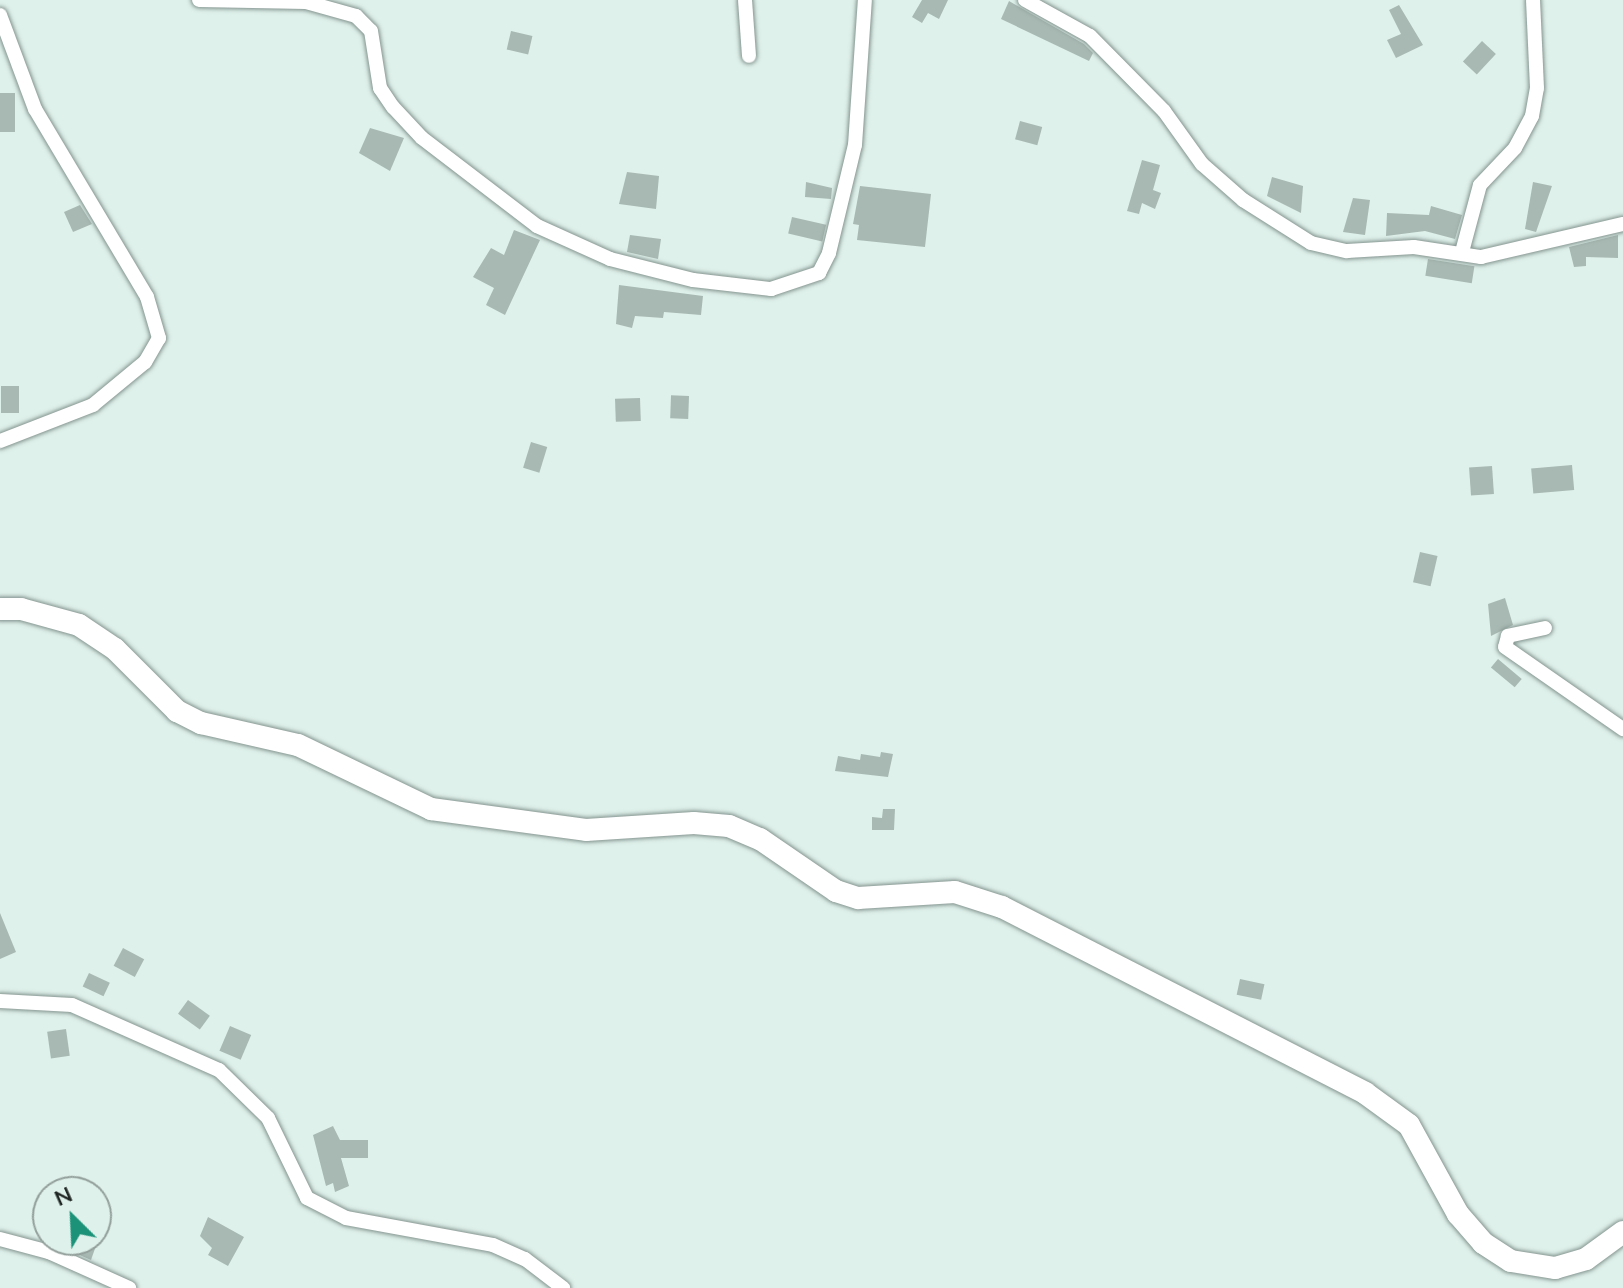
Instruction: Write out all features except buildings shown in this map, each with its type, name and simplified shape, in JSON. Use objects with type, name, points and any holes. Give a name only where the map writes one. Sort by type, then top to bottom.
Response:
[{"type":"main road","points":[[0,609],[21,609],[79,625],[115,649],[177,711],[201,723],[298,745],[431,809],[586,830],[694,823],[729,826],[760,839],[847,895],[955,892],[1002,907],[1365,1093],[1409,1125],[1458,1214],[1483,1243],[1511,1261],[1555,1268],[1586,1259],[1623,1232]]},
{"type":"street","points":[[199,0],[306,2],[356,16],[371,31],[380,88],[393,107],[422,138],[537,226],[610,259],[693,280],[771,289],[819,273],[829,253],[855,145],[865,0]]},
{"type":"street","points":[[745,0],[749,56]]},
{"type":"street","points":[[1025,0],[1090,36],[1164,111],[1202,164],[1243,200],[1311,243],[1347,251],[1414,247],[1481,257],[1582,229],[1623,224]]},
{"type":"street","points":[[1462,252],[1480,185],[1515,148],[1532,116],[1537,88],[1533,0]]},
{"type":"street","points":[[0,15],[35,109],[147,297],[159,338],[145,362],[93,405],[0,441]]},
{"type":"street","points":[[1545,628],[1508,636],[1505,647],[1623,729]]},
{"type":"street","points":[[0,1001],[72,1005],[219,1070],[268,1118],[307,1198],[346,1218],[493,1245],[525,1259],[563,1288]]},
{"type":"street","points":[[0,1239],[49,1252],[129,1288]]}]
